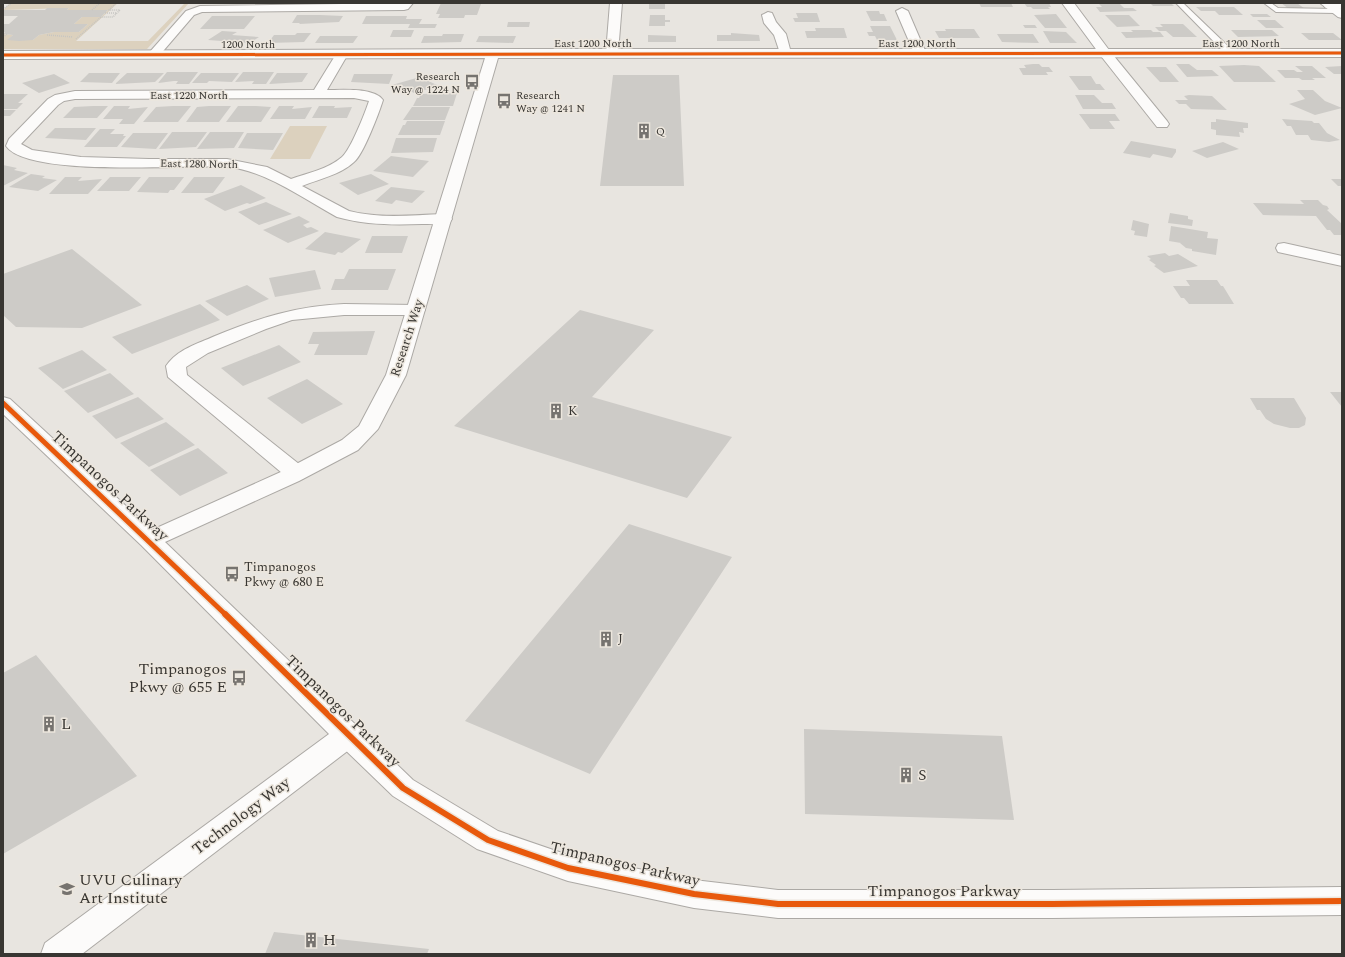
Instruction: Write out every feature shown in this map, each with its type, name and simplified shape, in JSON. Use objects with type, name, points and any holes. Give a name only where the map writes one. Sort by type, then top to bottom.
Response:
[{"type":"street","points":[[612,53],[616,3]]},
{"type":"street","points":[[1068,3],[1105,53],[1162,124]]},
{"type":"street","points":[[154,54],[190,14],[200,9],[406,5]]},
{"type":"street","points":[[902,11],[920,53]]},
{"type":"street","points":[[768,16],[770,23],[780,34],[785,53]]},
{"type":"street","name":"East 1200 North","points":[[493,54],[1342,53]]},
{"type":"street","points":[[318,94],[342,54]]},
{"type":"street","name":"1200 North","points":[[3,55],[493,54]]},
{"type":"street","name":"Research Way","points":[[149,540],[296,473],[350,445],[368,429],[396,375],[493,54]]},
{"type":"street","name":"East 1220 North","points":[[16,148],[13,146],[16,138],[53,102],[60,98],[82,95],[318,94],[365,95],[372,97],[376,103],[349,159],[331,170],[290,185]]},
{"type":"street","name":"East 1280 North","points":[[16,148],[29,154],[73,162],[239,164],[262,170],[343,214],[352,217],[366,219],[444,219]]},
{"type":"street","points":[[1284,248],[1342,261]]},
{"type":"street","points":[[296,473],[178,377],[176,366],[179,362],[196,351],[259,326],[302,313],[336,310],[416,310]]},
{"type":"street","name":"Timpanogos Parkway","points":[[3,403],[149,540],[403,788],[488,840],[568,868],[694,894],[778,904],[1052,904],[1342,901]]},
{"type":"street","name":"Technology Way","points":[[57,954],[348,735]]},
{"type":"lane","points":[[1179,3],[1230,53]]},
{"type":"lane","points":[[1267,3],[1276,10],[1335,8]]},
{"type":"path","points":[[3,9],[12,3],[17,3]]},
{"type":"path","points":[[92,10],[100,3]]},
{"type":"path","points":[[74,42],[101,17],[113,17],[120,10],[109,10],[116,3]]},
{"type":"path","points":[[105,13],[117,13]]},
{"type":"path","points":[[47,35],[84,38]]},
{"type":"shaded area","points":[[10,3],[118,3],[76,41],[148,41],[184,4],[176,3],[189,3],[147,49],[3,49],[3,34],[13,35],[8,40],[33,40],[39,35],[54,32],[79,32],[88,24],[74,24],[82,17],[101,17],[108,10],[67,10],[69,8],[3,10]]},
{"type":"shaded area","points":[[290,126],[327,126],[310,159],[270,159]]},
{"type":"building","points":[[441,3],[481,4],[477,15],[465,15],[464,18],[438,18],[440,14],[436,14]]},
{"type":"building","points":[[649,3],[665,3],[665,9],[649,9]]},
{"type":"building","points":[[979,3],[1011,3],[1013,7],[981,7]]},
{"type":"building","points":[[1024,3],[1049,3],[1051,7],[1048,7],[1050,9],[1033,9],[1031,7],[1027,7]]},
{"type":"building","points":[[1098,3],[1119,3],[1124,8],[1133,8],[1137,11],[1100,12],[1096,7],[1102,7]]},
{"type":"building","points":[[1150,3],[1171,3],[1174,6],[1153,6]]},
{"type":"building","points":[[1281,3],[1297,3],[1305,9],[1289,9]]},
{"type":"building","points":[[1196,7],[1234,7],[1243,15],[1219,15],[1215,11],[1201,11]]},
{"type":"building","points":[[47,8],[69,8],[67,10],[108,10],[101,17],[82,17],[74,24],[88,24],[79,32],[54,32],[39,35],[33,40],[7,40],[13,35],[3,34],[5,32],[3,32],[3,24],[9,24],[18,16],[3,16],[3,10],[45,10]]},
{"type":"building","points":[[866,11],[879,11],[880,14],[884,14],[887,21],[871,21]]},
{"type":"building","points":[[796,13],[817,13],[820,22],[795,22],[793,18],[798,18]]},
{"type":"building","points":[[1056,14],[1067,28],[1045,28],[1034,15]]},
{"type":"building","points":[[1250,14],[1267,14],[1271,17],[1253,17]]},
{"type":"building","points":[[297,15],[343,16],[339,22],[292,23]]},
{"type":"building","points":[[650,15],[665,15],[665,20],[670,20],[670,22],[665,22],[665,26],[649,26]]},
{"type":"building","points":[[1105,15],[1129,15],[1140,26],[1117,27]]},
{"type":"building","points":[[212,16],[255,16],[244,29],[200,29]]},
{"type":"building","points":[[366,16],[407,16],[406,19],[422,19],[419,24],[437,24],[435,28],[408,28],[410,24],[362,24]]},
{"type":"building","points":[[1257,20],[1275,20],[1284,28],[1266,28]]},
{"type":"building","points":[[508,22],[530,22],[529,27],[507,27]]},
{"type":"building","points":[[1160,24],[1183,24],[1197,37],[1173,37],[1166,31],[1159,31],[1155,27],[1163,27]]},
{"type":"building","points":[[1023,25],[1035,25],[1037,28],[1025,28]]},
{"type":"building","points":[[870,26],[890,26],[897,40],[877,40],[875,36],[869,36],[867,32],[873,32]]},
{"type":"building","points":[[815,28],[844,28],[847,38],[807,38],[805,31],[816,31]]},
{"type":"building","points":[[945,29],[974,29],[980,38],[939,38],[935,31],[946,31]]},
{"type":"building","points":[[393,30],[414,30],[411,37],[390,37]]},
{"type":"building","points":[[1131,30],[1151,30],[1153,32],[1160,32],[1164,37],[1126,38],[1121,32],[1133,32]]},
{"type":"building","points":[[1231,30],[1272,30],[1279,36],[1238,37]]},
{"type":"building","points":[[222,31],[237,32],[232,35],[259,37],[250,43],[208,40]]},
{"type":"building","points":[[1043,31],[1066,32],[1077,43],[1050,43]]},
{"type":"building","points":[[297,33],[311,33],[304,42],[268,43],[274,35],[295,35]]},
{"type":"building","points":[[731,33],[759,35],[760,41],[717,41],[717,35],[731,35]]},
{"type":"building","points":[[1301,33],[1333,33],[1342,40],[1309,40]]},
{"type":"building","points":[[443,34],[464,34],[461,42],[421,43],[424,36],[442,36]]},
{"type":"building","points":[[997,34],[1033,34],[1039,43],[1002,42]]},
{"type":"building","points":[[648,35],[676,36],[676,42],[648,42]]},
{"type":"building","points":[[320,36],[358,36],[353,43],[315,43]]},
{"type":"building","points":[[479,36],[516,36],[513,43],[476,42]]},
{"type":"building","points":[[1039,64],[1042,67],[1049,67],[1053,72],[1046,72],[1048,75],[1023,75],[1019,68],[1026,68],[1024,65]]},
{"type":"building","points":[[1176,64],[1189,64],[1197,70],[1212,70],[1219,76],[1187,77]]},
{"type":"building","points":[[1219,66],[1259,66],[1276,82],[1234,82]]},
{"type":"building","points":[[1295,66],[1312,66],[1326,78],[1302,80],[1299,78],[1285,78],[1277,70],[1294,70],[1297,72],[1303,72]]},
{"type":"building","points":[[1342,66],[1342,74],[1334,74],[1325,67]]},
{"type":"building","points":[[1146,67],[1166,67],[1179,82],[1160,82]]},
{"type":"building","points":[[167,72],[198,72],[189,84],[176,84],[178,81],[158,83]]},
{"type":"building","points":[[243,72],[274,72],[266,84],[252,84],[254,81],[235,82]]},
{"type":"building","points":[[89,73],[120,73],[112,83],[80,82]]},
{"type":"building","points":[[127,73],[164,73],[155,82],[115,84]]},
{"type":"building","points":[[201,73],[239,73],[232,82],[209,81],[207,83],[192,83]]},
{"type":"building","points":[[277,73],[308,73],[302,82],[269,84]]},
{"type":"building","points":[[54,74],[70,83],[39,93],[22,83]]},
{"type":"building","points":[[354,74],[393,74],[389,84],[351,82]]},
{"type":"building","name":"Q","points":[[613,75],[679,75],[684,186],[600,186]]},
{"type":"building","points":[[1069,76],[1091,76],[1096,84],[1100,84],[1105,90],[1079,90]]},
{"type":"building","points":[[420,77],[439,86],[414,93],[408,90],[413,89],[411,88],[401,89],[392,85]]},
{"type":"building","points":[[1297,90],[1313,90],[1325,101],[1342,108],[1315,115],[1289,104],[1305,99]]},
{"type":"building","points":[[457,93],[453,106],[413,106],[421,94]]},
{"type":"building","points":[[3,94],[28,94],[18,103],[23,103],[17,109],[3,109]]},
{"type":"building","points":[[1075,95],[1094,95],[1102,103],[1112,103],[1116,109],[1083,109]]},
{"type":"building","points":[[1184,96],[1212,96],[1227,110],[1191,109],[1186,104],[1179,104],[1175,100],[1188,100]]},
{"type":"building","points":[[108,106],[97,118],[63,118],[74,107]]},
{"type":"building","points":[[114,106],[130,106],[128,109],[148,107],[134,124],[119,124],[123,119],[103,119]]},
{"type":"building","points":[[191,106],[178,122],[143,122],[156,107]]},
{"type":"building","points":[[231,106],[219,122],[186,122],[197,107]]},
{"type":"building","points":[[238,106],[271,107],[261,122],[226,122]]},
{"type":"building","points":[[279,106],[294,106],[292,109],[312,107],[305,119],[270,119]]},
{"type":"building","points":[[319,106],[335,106],[334,108],[352,107],[347,118],[312,118]]},
{"type":"building","points":[[412,107],[450,107],[445,120],[403,120]]},
{"type":"building","points":[[3,110],[16,110],[10,116],[3,116]]},
{"type":"building","points":[[1079,114],[1115,114],[1120,121],[1109,121],[1115,129],[1090,129]]},
{"type":"building","points":[[1216,119],[1248,123],[1248,128],[1243,128],[1244,133],[1239,132],[1240,137],[1216,135],[1216,130],[1211,129],[1211,122],[1216,122]]},
{"type":"building","points":[[1282,119],[1312,121],[1314,123],[1319,123],[1327,133],[1340,140],[1329,142],[1311,140],[1308,135],[1296,135],[1291,126],[1287,126]]},
{"type":"building","points":[[407,121],[445,121],[440,135],[398,135],[403,125],[405,125]]},
{"type":"building","points":[[55,128],[96,128],[86,140],[45,138]]},
{"type":"building","points":[[100,129],[115,129],[110,134],[124,134],[123,136],[126,136],[117,147],[84,147]]},
{"type":"building","points":[[172,132],[207,132],[196,147],[159,149]]},
{"type":"building","points":[[210,132],[244,132],[234,148],[197,149]]},
{"type":"building","points":[[133,133],[168,133],[156,149],[121,147]]},
{"type":"building","points":[[247,133],[283,133],[273,150],[238,148]]},
{"type":"building","points":[[396,138],[437,138],[433,152],[391,153]]},
{"type":"building","points":[[1131,141],[1176,149],[1176,152],[1172,158],[1153,154],[1150,158],[1123,153]]},
{"type":"building","points":[[1223,142],[1239,149],[1207,158],[1192,151]]},
{"type":"building","points":[[391,156],[429,161],[413,177],[373,171]]},
{"type":"building","points":[[3,165],[17,168],[14,170],[28,173],[3,186]]},
{"type":"building","points":[[31,174],[45,176],[42,178],[57,180],[38,191],[9,187]]},
{"type":"building","points":[[371,174],[389,184],[358,195],[339,183]]},
{"type":"building","points":[[65,177],[82,177],[78,181],[102,179],[88,194],[49,194]]},
{"type":"building","points":[[110,177],[141,177],[129,191],[97,191]]},
{"type":"building","points":[[149,177],[184,177],[174,190],[170,190],[168,193],[137,192]]},
{"type":"building","points":[[194,177],[225,177],[213,193],[181,193]]},
{"type":"building","points":[[1331,179],[1342,179],[1342,186],[1338,186]]},
{"type":"building","points":[[241,185],[266,198],[225,211],[204,199]]},
{"type":"building","points":[[391,187],[425,191],[412,203],[396,200],[392,204],[375,201]]},
{"type":"building","points":[[1300,200],[1318,200],[1323,205],[1327,206],[1329,209],[1327,210],[1342,224],[1342,235],[1334,235],[1330,230],[1327,230],[1316,216],[1263,215],[1253,203],[1304,204]]},
{"type":"building","points":[[266,202],[292,214],[259,225],[238,212]]},
{"type":"building","points":[[1170,213],[1188,216],[1188,219],[1193,220],[1192,226],[1168,223]]},
{"type":"building","points":[[299,216],[310,222],[303,225],[307,228],[311,227],[319,231],[288,243],[263,230]]},
{"type":"building","points":[[1133,220],[1149,224],[1147,237],[1134,235],[1135,231],[1131,230]]},
{"type":"building","points":[[1171,226],[1208,232],[1207,238],[1218,239],[1216,255],[1192,251],[1192,249],[1186,248],[1181,243],[1169,241]]},
{"type":"building","points":[[325,232],[361,239],[342,253],[338,252],[335,255],[305,249]]},
{"type":"building","points":[[372,236],[408,236],[402,253],[365,253]]},
{"type":"building","points":[[72,249],[142,305],[82,328],[16,327],[3,315],[3,274]]},
{"type":"building","points":[[1165,253],[1169,256],[1178,254],[1198,266],[1164,273],[1154,266],[1156,265],[1149,260],[1151,259],[1147,256]]},
{"type":"building","points":[[349,269],[396,269],[388,290],[331,290],[335,279],[344,279]]},
{"type":"building","points":[[315,270],[321,289],[275,297],[269,278]]},
{"type":"building","points":[[1186,280],[1217,280],[1221,286],[1223,286],[1234,304],[1189,304],[1184,298],[1181,298],[1173,286],[1190,286]]},
{"type":"building","points":[[247,285],[269,299],[227,316],[205,301]]},
{"type":"building","points":[[200,304],[220,320],[132,354],[112,337]]},
{"type":"building","name":"K","points":[[580,310],[654,330],[592,397],[732,437],[687,498],[454,426]]},
{"type":"building","points":[[375,331],[367,355],[314,355],[319,344],[308,344],[313,332]]},
{"type":"building","points":[[279,345],[301,362],[243,386],[221,368]]},
{"type":"building","points":[[82,350],[107,370],[63,389],[38,368]]},
{"type":"building","points":[[110,373],[134,394],[88,413],[64,391]]},
{"type":"building","points":[[307,379],[343,404],[302,424],[267,398]]},
{"type":"building","points":[[1330,392],[1342,392],[1342,407]]},
{"type":"building","points":[[138,397],[164,419],[116,439],[92,416]]},
{"type":"building","points":[[1250,398],[1294,398],[1306,418],[1305,425],[1299,428],[1290,428],[1274,424],[1266,419],[1260,410],[1257,410]]},
{"type":"building","points":[[166,422],[195,445],[149,467],[120,443]]},
{"type":"building","points":[[198,448],[228,473],[180,496],[150,470]]},
{"type":"building","name":"J","points":[[629,524],[732,557],[590,774],[465,721]]},
{"type":"building","name":"L","points":[[36,655],[137,776],[3,854],[3,673]]},
{"type":"building","name":"S","points":[[804,729],[1002,736],[1014,820],[805,814]]},
{"type":"building","name":"H","points":[[274,932],[429,949],[427,954],[265,954]]},
{"type":"cycle path","points":[[3,55],[1342,53]]},
{"type":"cycle path","points":[[3,403],[149,540],[403,788],[488,840],[568,868],[694,894],[778,904],[1052,904],[1342,901]]},
{"type":"place","name":"Research Way @ 1224 N","points":[[472,82]]},
{"type":"place","name":"Research Way @ 1241 N","points":[[504,101]]},
{"type":"place","name":"Q","points":[[644,131]]},
{"type":"place","name":"K","points":[[556,411]]},
{"type":"place","name":"Timpanogos Pkwy @ 680 E","points":[[232,574]]},
{"type":"place","name":"J","points":[[606,639]]},
{"type":"place","name":"Timpanogos Pkwy @ 655 E","points":[[239,678]]},
{"type":"place","name":"L","points":[[49,724]]},
{"type":"place","name":"S","points":[[906,775]]},
{"type":"place","name":"UVU Culinary Art Institute","points":[[67,889]]},
{"type":"place","name":"H","points":[[311,940]]}]
